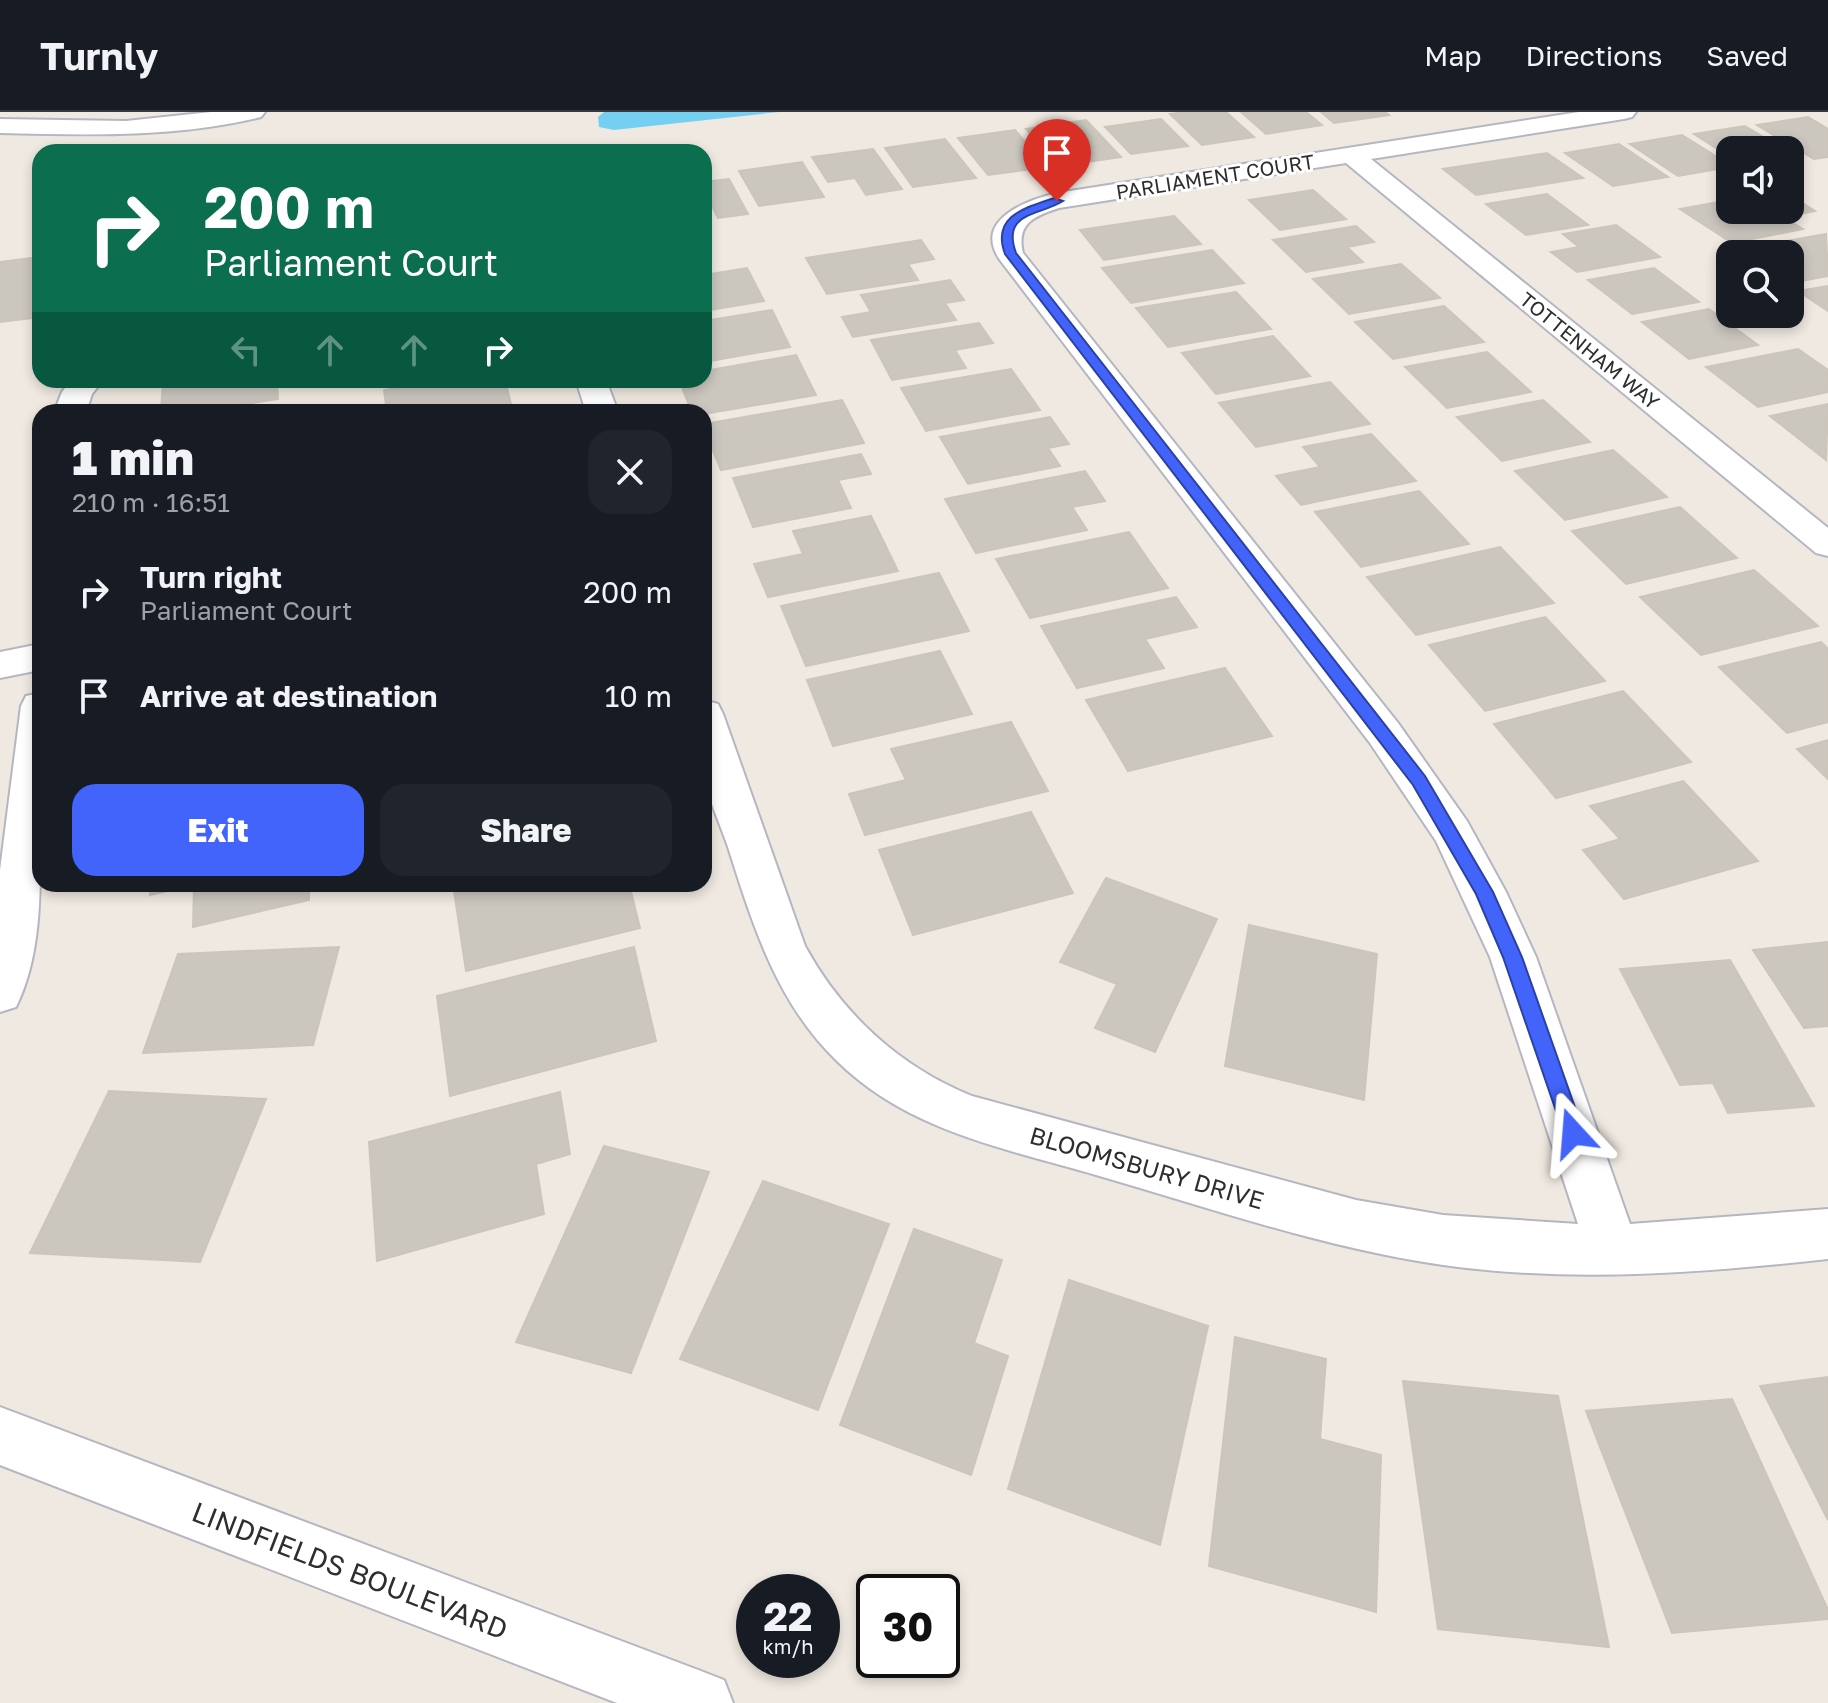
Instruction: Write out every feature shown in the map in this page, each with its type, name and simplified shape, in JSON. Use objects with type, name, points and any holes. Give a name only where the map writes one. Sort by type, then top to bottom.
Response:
[{"type":"street","points":[[0,126],[126,128],[253,112]]},
{"type":"street","name":"PARLIAMENT COURT","points":[[1613,1250],[1513,957],[1484,892],[1452,832],[1384,733],[1010,254],[1006,241],[1007,230],[1014,220],[1040,205],[1624,112]]},
{"type":"street","name":"TOTTENHAM WAY","points":[[1351,155],[1828,545]]},
{"type":"street","points":[[0,665],[32,659]]},
{"type":"street","name":"BLOOMSBURY DRIVE","points":[[712,738],[783,947],[798,980],[820,1013],[849,1044],[918,1093],[958,1113],[1338,1221],[1455,1242],[1613,1250],[1680,1249],[1828,1234]]},
{"type":"street","points":[[0,993],[16,919],[32,777]]},
{"type":"street","name":"LINDFIELDS BOULEVARD","points":[[0,1436],[701,1703]]},
{"type":"water","points":[[604,112],[779,112],[614,130],[599,127],[598,117]]},
{"type":"building","points":[[1226,112],[1254,137],[1202,145],[1170,114]]},
{"type":"building","points":[[1241,112],[1306,112],[1322,125],[1266,134]]},
{"type":"building","points":[[1321,112],[1385,112],[1389,115],[1334,123]]},
{"type":"building","points":[[1808,117],[1828,129],[1828,157],[1814,159],[1804,153],[1804,136],[1775,136],[1757,125]]},
{"type":"building","points":[[1161,119],[1188,146],[1131,154],[1105,127]]},
{"type":"building","points":[[1086,120],[1121,157],[1087,162],[1074,148],[1046,152],[1026,129]]},
{"type":"building","points":[[1745,126],[1762,136],[1716,136],[1716,148],[1694,134]]},
{"type":"building","points":[[1015,130],[1047,167],[988,175],[958,138]]},
{"type":"building","points":[[1682,135],[1716,156],[1716,169],[1678,176],[1630,144]]},
{"type":"building","points":[[945,139],[976,178],[913,187],[885,148]]},
{"type":"building","points":[[1619,144],[1668,177],[1613,186],[1565,153]]},
{"type":"building","points":[[873,149],[902,189],[866,195],[855,178],[828,182],[812,157]]},
{"type":"building","points":[[1547,153],[1583,178],[1476,195],[1443,169]]},
{"type":"building","points":[[802,162],[824,197],[759,206],[739,171]]},
{"type":"building","points":[[729,179],[748,214],[718,218],[712,206],[712,181]]},
{"type":"building","points":[[1313,190],[1346,219],[1280,230],[1249,200]]},
{"type":"building","points":[[1547,194],[1588,225],[1526,235],[1486,204]]},
{"type":"building","points":[[1716,203],[1716,224],[1795,224],[1803,229],[1747,240],[1727,240],[1680,209]]},
{"type":"building","points":[[1804,204],[1815,211],[1804,213]]},
{"type":"building","points":[[1174,216],[1201,244],[1104,260],[1080,230]]},
{"type":"building","points":[[1616,225],[1660,257],[1577,272],[1551,252],[1579,247],[1563,234]]},
{"type":"building","points":[[1356,226],[1374,242],[1347,247],[1363,262],[1306,272],[1273,240]]},
{"type":"building","points":[[1826,234],[1828,276],[1804,280],[1804,240],[1792,240]]},
{"type":"building","points":[[921,240],[934,259],[908,264],[918,280],[827,294],[806,258]]},
{"type":"building","points":[[1212,250],[1244,283],[1131,303],[1102,268]]},
{"type":"building","points":[[32,258],[32,318],[0,322],[0,262]]},
{"type":"building","points":[[1401,264],[1440,298],[1349,314],[1313,279]]},
{"type":"building","points":[[747,268],[764,301],[712,310],[712,274]]},
{"type":"building","points":[[1654,268],[1699,302],[1632,314],[1588,280]]},
{"type":"building","points":[[950,280],[964,300],[945,303],[956,320],[853,337],[842,317],[871,312],[861,295]]},
{"type":"building","points":[[1828,286],[1828,311],[1804,295],[1804,290]]},
{"type":"building","points":[[1236,292],[1271,329],[1168,347],[1136,308]]},
{"type":"building","points":[[1444,306],[1484,342],[1393,359],[1355,322]]},
{"type":"building","points":[[1709,309],[1716,314],[1716,328],[1735,328],[1758,345],[1689,359],[1642,322]]},
{"type":"building","points":[[772,310],[790,347],[712,361],[712,320]]},
{"type":"building","points":[[979,323],[993,343],[955,350],[966,368],[892,380],[871,340]]},
{"type":"building","points":[[1273,336],[1310,376],[1216,394],[1182,353]]},
{"type":"building","points":[[1798,349],[1828,370],[1828,392],[1758,407],[1706,367]]},
{"type":"building","points":[[1487,352],[1531,392],[1447,408],[1405,367]]},
{"type":"building","points":[[796,355],[816,395],[712,413],[712,404],[689,404],[682,388],[712,388],[712,370]]},
{"type":"building","points":[[1011,369],[1040,410],[926,431],[901,388]]},
{"type":"building","points":[[1330,382],[1370,424],[1256,447],[1219,403]]},
{"type":"building","points":[[162,388],[277,388],[278,399],[246,404],[162,404]]},
{"type":"building","points":[[507,388],[511,404],[386,404],[384,390]]},
{"type":"building","points":[[842,400],[864,443],[721,470],[712,448],[712,423]]},
{"type":"building","points":[[1543,400],[1590,442],[1502,461],[1457,417]]},
{"type":"building","points":[[1828,404],[1826,460],[1770,416]]},
{"type":"building","points":[[1050,417],[1069,444],[1048,448],[1060,466],[968,484],[940,437]]},
{"type":"building","points":[[1371,434],[1416,481],[1301,505],[1276,476],[1320,467],[1303,447]]},
{"type":"building","points":[[1613,450],[1667,497],[1565,520],[1515,471]]},
{"type":"building","points":[[861,454],[871,474],[838,480],[851,508],[753,527],[733,478]]},
{"type":"building","points":[[1085,471],[1105,501],[1072,507],[1087,530],[976,553],[945,499]]},
{"type":"building","points":[[1419,491],[1469,544],[1361,567],[1315,512]]},
{"type":"building","points":[[1680,507],[1737,558],[1626,584],[1572,531]]},
{"type":"building","points":[[871,516],[898,571],[768,597],[754,564],[803,554],[793,531]]},
{"type":"building","points":[[1129,532],[1168,588],[1030,618],[996,559]]},
{"type":"building","points":[[1500,547],[1554,603],[1416,635],[1367,577]]},
{"type":"building","points":[[1754,570],[1818,626],[1701,655],[1640,597]]},
{"type":"building","points":[[939,573],[969,631],[806,666],[781,606]]},
{"type":"building","points":[[1176,597],[1197,627],[1145,639],[1164,668],[1077,688],[1041,626]]},
{"type":"building","points":[[1545,617],[1605,681],[1485,711],[1429,645]]},
{"type":"building","points":[[1821,642],[1828,649],[1828,722],[1787,733],[1719,667]]},
{"type":"building","points":[[940,651],[972,714],[833,746],[807,680]]},
{"type":"building","points":[[1225,668],[1272,736],[1128,771],[1086,700]]},
{"type":"building","points":[[1623,691],[1691,762],[1556,798],[1494,724]]},
{"type":"building","points":[[1011,722],[1048,791],[865,835],[849,794],[906,780],[891,749]]},
{"type":"building","points":[[1828,740],[1828,779],[1797,749]]},
{"type":"building","points":[[1683,781],[1758,861],[1624,899],[1583,850],[1620,839],[1590,806]]},
{"type":"building","points":[[1031,812],[1073,893],[913,935],[879,850]]},
{"type":"building","points":[[1106,878],[1217,919],[1155,1052],[1095,1028],[1117,984],[1060,962]]},
{"type":"building","points":[[194,892],[309,892],[309,900],[193,927]]},
{"type":"building","points":[[454,892],[631,892],[640,928],[466,971]]},
{"type":"building","points":[[1249,925],[1377,954],[1364,1100],[1225,1066]]},
{"type":"building","points":[[1828,942],[1828,1026],[1804,1028],[1753,950]]},
{"type":"building","points":[[339,947],[313,1045],[143,1053],[178,954]]},
{"type":"building","points":[[634,947],[656,1041],[450,1096],[437,996]]},
{"type":"building","points":[[1730,960],[1814,1106],[1728,1113],[1713,1083],[1680,1085],[1620,969]]},
{"type":"building","points":[[109,1091],[266,1099],[200,1262],[30,1253]]},
{"type":"building","points":[[560,1092],[570,1154],[536,1164],[544,1214],[377,1261],[369,1142]]},
{"type":"building","points":[[604,1146],[709,1172],[631,1373],[516,1342]]},
{"type":"building","points":[[763,1181],[889,1224],[818,1410],[680,1359]]},
{"type":"building","points":[[914,1229],[1002,1260],[974,1343],[1008,1356],[971,1475],[840,1425]]},
{"type":"building","points":[[1069,1280],[1208,1326],[1160,1545],[1008,1489]]},
{"type":"building","points":[[1235,1337],[1326,1359],[1320,1439],[1381,1455],[1376,1612],[1209,1566]]},
{"type":"building","points":[[1828,1377],[1828,1520],[1760,1386]]},
{"type":"building","points":[[1403,1381],[1558,1396],[1609,1647],[1438,1629]]},
{"type":"building","points":[[1732,1399],[1828,1610],[1828,1619],[1672,1633],[1586,1411]]},
{"type":"route","points":[[1057,201],[1024,212],[1014,220],[1007,230],[1010,254],[1384,733],[1452,832],[1484,892],[1513,957],[1573,1133]]}]
